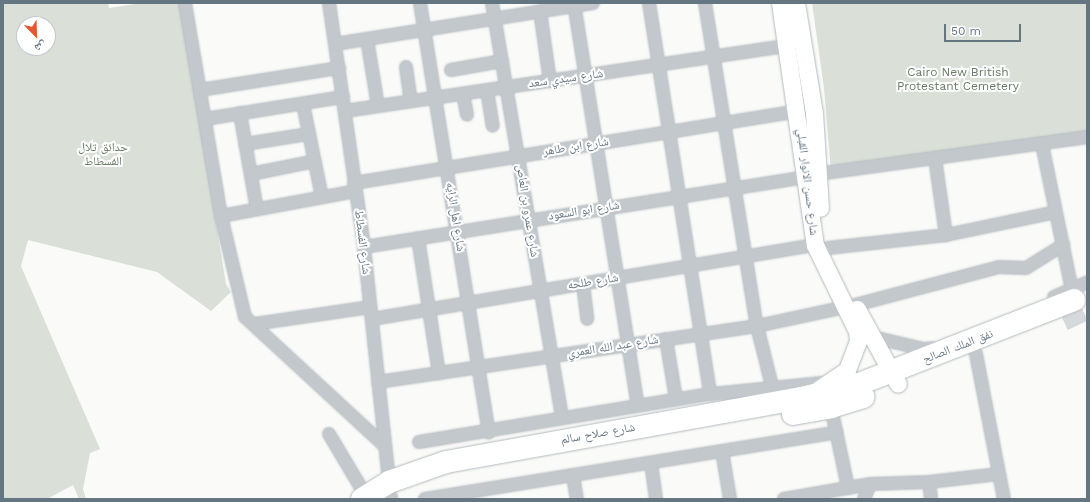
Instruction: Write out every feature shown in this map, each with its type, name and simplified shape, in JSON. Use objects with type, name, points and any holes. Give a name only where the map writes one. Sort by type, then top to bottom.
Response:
[{"type":"highway","name":"نفق الملك الصالح","points":[[837,396],[895,378],[971,345],[1072,295]]},
{"type":"highway","name":"نفق الملك الصالح","points":[[971,345],[1062,320]]},
{"type":"highway","name":"شارع صلاح سالم","points":[[390,494],[430,466],[462,458],[802,398],[837,396]]},
{"type":"highway","name":"شارع صلاح سالم","points":[[364,497],[390,494],[456,474],[837,396]]},
{"type":"main road","name":"شارع حسن الانوار القبلي","points":[[780,3],[798,111],[812,175],[822,246],[851,306],[873,337],[895,378]]},
{"type":"main road","name":"شارع حسن الانوار القبلي","points":[[796,3],[814,113],[812,175]]},
{"type":"main road","name":"شارع حسن الانوار القبلي","points":[[837,396],[856,351],[857,331],[851,306]]},
{"type":"street","points":[[185,3],[221,216],[249,320],[385,446]]},
{"type":"street","name":"شارع الفسطاط","points":[[329,3],[364,247],[390,494]]},
{"type":"street","name":"شارع اهل الرايه","points":[[420,3],[489,432]]},
{"type":"street","name":"شارع عمرو بن العاص","points":[[492,3],[562,418]]},
{"type":"street","points":[[335,44],[495,19],[574,4],[593,3]]},
{"type":"street","points":[[649,3],[710,394]]},
{"type":"street","points":[[705,3],[757,326],[772,386]]},
{"type":"street","points":[[574,4],[638,405]]},
{"type":"street","points":[[540,11],[550,81]]},
{"type":"street","points":[[367,39],[378,106]]},
{"type":"street","name":"شارع سيدي سعد","points":[[345,111],[787,46]]},
{"type":"street","points":[[451,70],[502,61]]},
{"type":"street","points":[[406,66],[411,101]]},
{"type":"street","points":[[200,90],[339,68]]},
{"type":"street","points":[[487,90],[493,126]]},
{"type":"street","points":[[463,94],[467,115]]},
{"type":"street","points":[[205,119],[343,97]]},
{"type":"street","points":[[303,104],[322,197]]},
{"type":"street","name":"شارع ابن طاهر","points":[[221,216],[322,197],[355,187],[447,168],[798,111]]},
{"type":"street","points":[[240,114],[258,209]]},
{"type":"street","points":[[245,144],[309,134]]},
{"type":"street","name":"شارع ابو السعود","points":[[364,247],[812,175],[1087,137]]},
{"type":"street","points":[[1042,144],[1072,295]]},
{"type":"street","points":[[935,158],[946,235]]},
{"type":"street","points":[[251,174],[315,161]]},
{"type":"street","name":"شارع طلحه","points":[[249,320],[428,309],[822,246],[946,235],[1056,212]]},
{"type":"street","points":[[418,238],[439,373]]},
{"type":"street","name":"شارع عبد الله العمري","points":[[378,382],[629,345],[664,336],[700,334],[757,326],[851,306],[999,268],[1026,268],[1063,246]]},
{"type":"street","points":[[1072,295],[1087,282]]},
{"type":"street","points":[[583,284],[587,319]]},
{"type":"street","points":[[664,336],[676,399]]},
{"type":"street","points":[[873,337],[923,349],[947,345],[971,345],[1004,499]]},
{"type":"street","points":[[419,442],[489,432],[638,405],[772,386],[837,396],[837,432],[848,488]]},
{"type":"street","points":[[425,499],[499,493],[574,475],[837,432]]},
{"type":"street","points":[[329,434],[364,497]]},
{"type":"street","points":[[722,451],[730,499]]},
{"type":"street","points":[[651,463],[656,499]]},
{"type":"street","points":[[784,499],[870,484],[929,482],[999,474]]},
{"type":"street","points":[[574,475],[577,499]]},
{"type":"street","points":[[929,482],[931,499]]},
{"type":"street","points":[[864,499],[870,484]]},
{"type":"green space","name":"حدائق تلال الفسطاط","points":[[3,3],[108,3],[109,8],[142,3],[180,3],[226,284],[231,292],[211,311],[157,272],[28,240],[21,266],[100,449],[90,453],[83,489],[86,499],[79,499],[73,485],[47,499],[3,499]]},
{"type":"green space","name":"Cairo New British Protestant Cemetery","points":[[812,3],[1087,3],[1087,137],[831,172],[824,88]]},
{"type":"tunnel","points":[[1063,320],[1087,309]]}]
